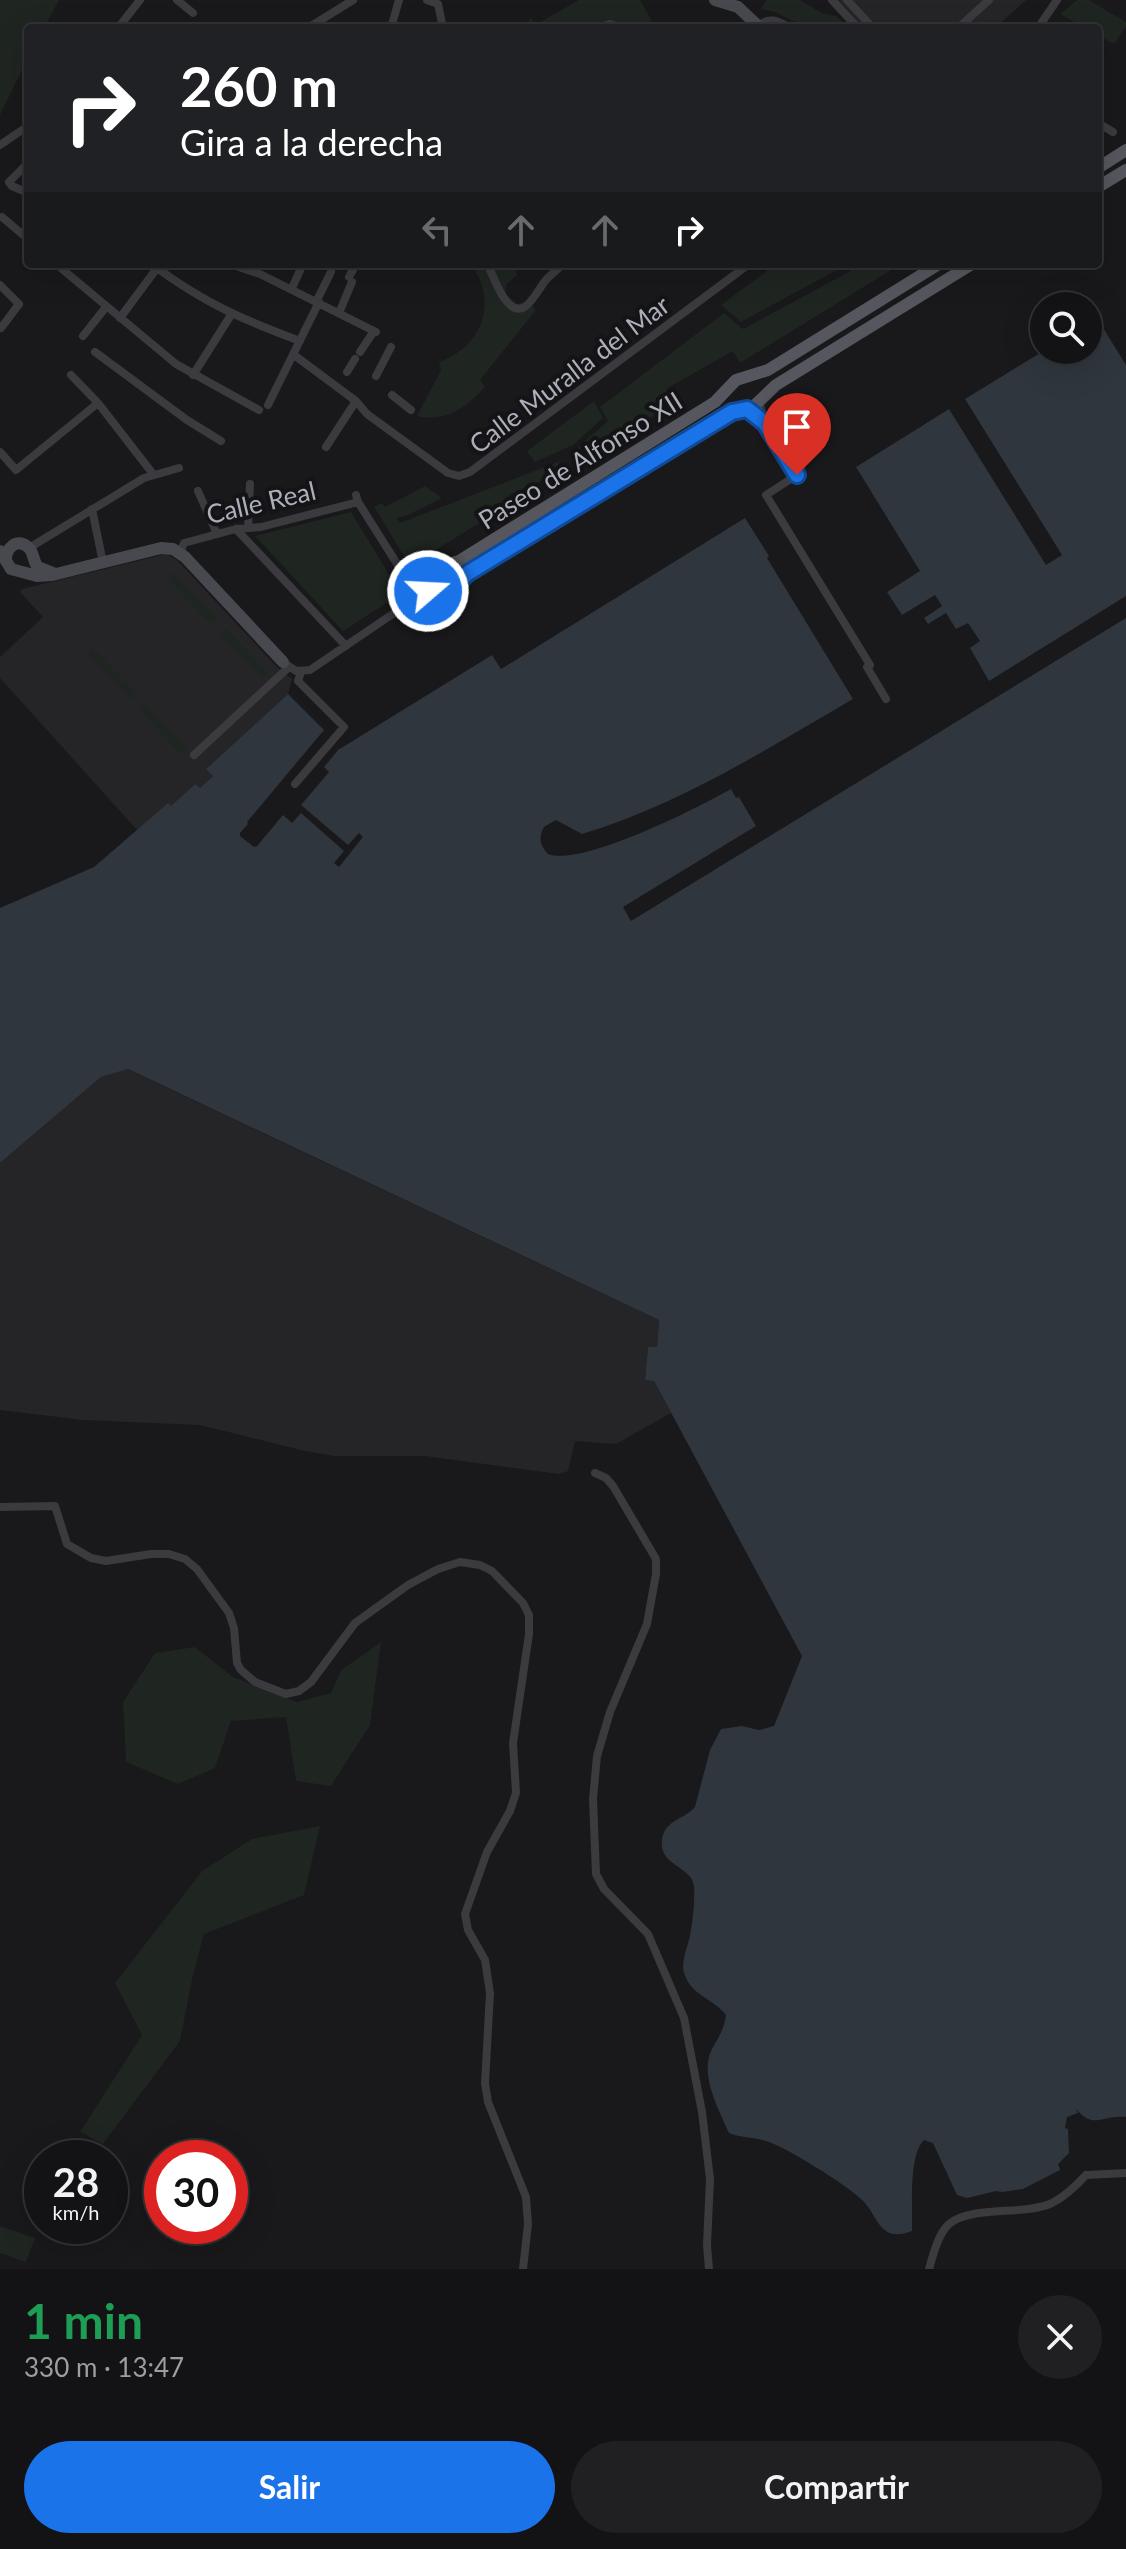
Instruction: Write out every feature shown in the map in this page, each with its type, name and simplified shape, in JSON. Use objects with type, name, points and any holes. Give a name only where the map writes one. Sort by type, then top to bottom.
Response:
[{"type":"main road","points":[[715,0],[738,7],[755,24]]},
{"type":"main road","points":[[1102,165],[1126,150]]},
{"type":"main road","points":[[1102,185],[1126,170]]},
{"type":"main road","points":[[933,268],[768,370],[736,380],[732,384],[730,399],[735,406],[746,409],[776,385],[966,268]]},
{"type":"main road","points":[[745,377],[758,384],[760,400]]},
{"type":"main road","name":"Paseo de Alfonso XII","points":[[445,566],[459,561],[715,402],[732,384]]},
{"type":"main road","name":"Paseo de Alfonso XII","points":[[456,584],[468,573],[712,424],[732,412],[746,409]]},
{"type":"main road","points":[[0,539],[13,545],[23,544],[41,570],[64,573]]},
{"type":"main road","points":[[7,561],[6,552],[13,545]]},
{"type":"main road","points":[[7,561],[37,576],[64,573],[161,548],[172,548],[286,664]]},
{"type":"main road","points":[[7,561],[27,568],[30,553]]},
{"type":"main road","points":[[445,566],[452,568],[456,574],[456,584],[445,591],[434,586],[434,571],[445,566]]},
{"type":"street","points":[[121,24],[140,0]]},
{"type":"street","points":[[177,0],[193,13]]},
{"type":"street","points":[[314,24],[353,0]]},
{"type":"street","points":[[392,24],[399,0]]},
{"type":"street","points":[[427,0],[438,4],[442,24]]},
{"type":"street","points":[[832,0],[854,24]]},
{"type":"street","points":[[847,0],[869,24]]},
{"type":"street","points":[[962,24],[989,0]]},
{"type":"street","points":[[1041,24],[1057,0]]},
{"type":"street","points":[[762,24],[772,20],[782,24]]},
{"type":"street","points":[[1102,125],[1113,132]]},
{"type":"street","points":[[0,145],[24,129]]},
{"type":"street","points":[[24,167],[10,180],[10,185],[24,191]]},
{"type":"street","points":[[2,217],[24,236]]},
{"type":"street","points":[[61,268],[193,375],[264,408],[294,355],[331,272]]},
{"type":"street","points":[[120,318],[157,268]]},
{"type":"street","points":[[160,268],[190,293],[231,315],[300,341]]},
{"type":"street","points":[[242,268],[292,288],[375,332],[342,379]]},
{"type":"street","points":[[292,288],[301,268]]},
{"type":"street","points":[[339,313],[355,268]]},
{"type":"street","points":[[489,268],[508,302],[519,307],[531,304],[545,281],[559,268]]},
{"type":"street","name":"Calle Muralla del Mar","points":[[356,401],[367,414],[448,473],[459,476],[470,472],[744,268]]},
{"type":"street","points":[[0,285],[19,304],[1,328]]},
{"type":"street","points":[[83,336],[106,307]]},
{"type":"street","points":[[193,375],[231,315]]},
{"type":"street","points":[[376,376],[391,347]]},
{"type":"street","points":[[95,352],[187,420],[221,441]]},
{"type":"street","points":[[294,355],[342,379],[356,401],[326,447]]},
{"type":"street","points":[[71,375],[98,403],[153,474]]},
{"type":"street","points":[[392,395],[411,410]]},
{"type":"street","points":[[760,400],[765,423],[797,475],[766,495],[870,665],[867,667],[886,699]]},
{"type":"street","points":[[0,452],[16,470],[98,403]]},
{"type":"street","points":[[746,409],[765,423]]},
{"type":"street","points":[[30,553],[92,509],[144,478],[179,468]]},
{"type":"street","points":[[248,528],[250,484]]},
{"type":"street","points":[[198,491],[217,534]]},
{"type":"street","name":"Calle Real","points":[[180,553],[184,543],[236,529],[261,527],[357,498],[418,597]]},
{"type":"street","points":[[92,509],[103,563]]},
{"type":"street","points":[[236,529],[346,646]]},
{"type":"street","points":[[194,755],[286,664],[301,672],[314,668],[434,586]]},
{"type":"street","points":[[295,784],[344,727],[298,681],[301,672]]},
{"type":"street","points":[[595,1473],[613,1486],[656,1559],[647,1624],[610,1712],[597,1756],[593,1799],[596,1874],[604,1889],[648,1934],[684,2018],[702,2112],[710,2179],[709,2269]]},
{"type":"street","points":[[0,1507],[55,1506],[67,1544],[91,1558],[106,1561],[169,1554],[185,1559],[197,1569],[229,1613],[234,1628],[237,1663],[241,1670],[255,1682],[286,1694],[299,1691],[311,1682],[355,1623],[408,1585],[438,1569],[460,1562],[480,1565],[492,1571],[523,1603],[529,1615],[529,1634],[513,1743],[516,1793],[510,1811],[487,1852],[465,1914],[468,1930],[485,1960],[490,1993],[485,2083],[488,2102],[526,2197],[528,2224],[523,2269]]},
{"type":"street","points":[[929,2269],[940,2236],[946,2226],[957,2218],[1051,2204],[1086,2175],[1126,2173]]},
{"type":"shaded area","points":[[0,0],[59,0],[46,24],[24,24],[24,66],[0,115]]},
{"type":"shaded area","points":[[579,0],[640,0],[654,24],[537,24]]},
{"type":"shaded area","points":[[766,0],[800,0],[822,13],[836,16],[845,24],[799,24],[761,9]]},
{"type":"shaded area","points":[[832,0],[1026,0],[999,24],[854,24]]},
{"type":"shaded area","points":[[1077,0],[1089,0],[1126,22],[1126,26],[1114,44],[1102,37],[1102,24],[1078,24],[1060,14]]},
{"type":"shaded area","points":[[473,268],[515,268],[517,275],[506,285],[506,294],[517,304],[529,301],[536,310],[480,380],[485,387],[471,401],[446,415],[417,416],[441,370],[439,362],[466,345],[482,321],[484,293]]},
{"type":"shaded area","points":[[771,268],[841,268],[741,322],[721,305]]},
{"type":"shaded area","points":[[856,268],[894,268],[740,363],[733,351],[666,389],[674,403],[607,444],[575,450],[608,421],[600,407],[724,313],[743,329]]},
{"type":"shaded area","points":[[1102,326],[1126,365],[1126,596],[989,681],[970,648],[980,641],[968,623],[956,629],[946,613],[928,624],[924,618],[942,606],[935,595],[902,615],[887,592],[920,571],[856,467],[949,409],[1046,565],[1062,555],[965,399],[1030,359],[1030,364],[1102,364]]},
{"type":"shaded area","points":[[594,401],[603,418],[573,445],[535,462],[527,451]]},
{"type":"shaded area","points":[[560,461],[554,475],[509,495],[510,504],[410,566],[374,507],[382,503],[385,507],[425,486],[442,498],[397,518],[400,523]]},
{"type":"shaded area","points":[[351,512],[401,594],[343,631],[255,536]]},
{"type":"shaded area","points":[[745,518],[853,699],[722,774],[653,808],[582,834],[556,820],[544,827],[541,838],[545,851],[564,856],[640,834],[731,789],[736,798],[739,797],[756,826],[623,907],[631,921],[1126,618],[1126,2117],[1093,2120],[1076,2109],[1078,2113],[1067,2117],[1065,2128],[1068,2129],[1069,2153],[1058,2164],[1060,2170],[1023,2189],[967,2198],[957,2195],[933,2143],[924,2140],[913,2170],[912,2231],[901,2234],[886,2231],[861,2199],[801,2158],[766,2141],[729,2133],[709,2082],[708,2061],[726,2015],[694,1990],[684,1973],[694,1887],[688,1874],[665,1855],[662,1840],[671,1824],[695,1807],[710,1750],[721,1729],[742,1726],[759,1730],[774,1726],[802,1656],[654,1381],[645,1380],[648,1347],[657,1347],[659,1320],[128,1069],[101,1077],[0,1163],[0,908],[94,867],[168,803],[171,806],[195,784],[200,788],[213,776],[206,769],[288,694],[324,730],[247,822],[240,836],[257,846],[283,815],[292,823],[301,813],[344,851],[334,863],[339,867],[363,837],[359,833],[348,845],[301,805],[329,772],[324,767],[338,750],[492,655],[501,669]]},
{"type":"shaded area","points":[[166,554],[177,560],[277,667],[292,679],[288,694],[207,768],[213,776],[199,789],[195,784],[171,807],[168,804],[138,831],[0,678],[0,657],[43,617],[20,592],[22,589]]},
{"type":"shaded area","points":[[174,573],[217,619],[211,624],[168,578]]},
{"type":"shaded area","points":[[226,629],[268,674],[262,679],[220,634]]},
{"type":"shaded area","points":[[93,648],[136,694],[131,699],[88,653]]},
{"type":"shaded area","points":[[145,704],[187,749],[181,754],[140,709]]},
{"type":"shaded area","points":[[127,1069],[659,1320],[657,1347],[648,1347],[645,1379],[654,1381],[671,1413],[616,1444],[575,1441],[568,1471],[559,1474],[425,1456],[334,1456],[200,1425],[83,1420],[0,1410],[0,1163],[101,1077]]},
{"type":"shaded area","points":[[381,1642],[370,1725],[331,1786],[296,1781],[286,1717],[231,1721],[215,1768],[178,1784],[126,1762],[123,1702],[155,1653],[195,1647],[233,1677],[297,1702],[331,1693],[341,1670]]},
{"type":"shaded area","points":[[320,1826],[304,1895],[204,1934],[180,2041],[106,2140],[95,2140],[80,2132],[142,2035],[115,1983],[202,1871],[252,1839]]},
{"type":"shaded area","points":[[0,2226],[24,2234],[24,2244],[33,2244],[26,2262],[0,2253]]},
{"type":"route","points":[[428,591],[434,586],[442,591],[451,589],[468,573],[738,410],[747,409],[765,423],[797,475]]}]
